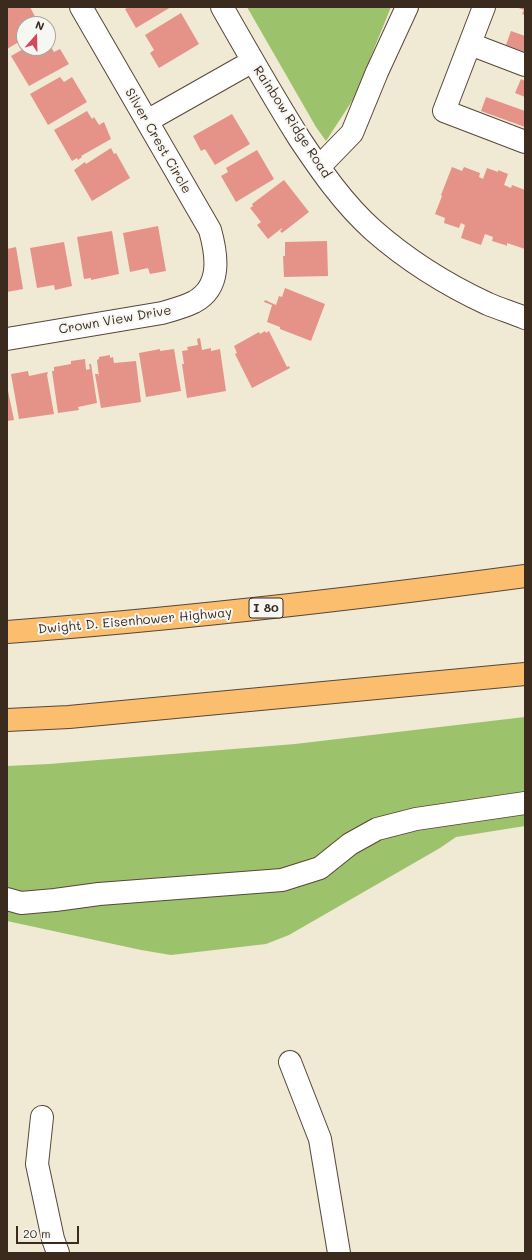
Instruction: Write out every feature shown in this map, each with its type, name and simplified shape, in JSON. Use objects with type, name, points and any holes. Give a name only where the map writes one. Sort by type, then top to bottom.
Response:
[{"type":"highway","name":"Dwight D. Eisenhower Highway","points":[[7,632],[235,612],[410,592],[525,576]]},
{"type":"highway","points":[[7,720],[69,717],[525,674]]},
{"type":"street","name":"Silver Crest Circle","points":[[81,7],[210,230],[215,249],[216,264],[213,280]]},
{"type":"street","name":"Rainbow Ridge Road","points":[[222,7],[277,103],[319,167],[346,202],[373,230],[400,251],[447,283],[490,304],[525,318]]},
{"type":"street","points":[[319,167],[352,133],[406,7]]},
{"type":"street","points":[[484,7],[444,111],[525,142]]},
{"type":"street","points":[[470,44],[525,65]]},
{"type":"street","points":[[147,121],[253,61]]},
{"type":"street","name":"Crown View Drive","points":[[7,339],[162,313],[196,302],[213,280]]},
{"type":"street","points":[[7,899],[21,903],[99,894],[282,880],[320,868],[350,844],[377,828],[416,819],[525,803]]},
{"type":"street","points":[[290,1062],[320,1139],[339,1253]]},
{"type":"street","points":[[42,1117],[37,1164],[53,1239],[58,1253]]},
{"type":"green space","points":[[247,7],[391,7],[354,98],[326,141],[316,127]]},
{"type":"green space","points":[[525,717],[525,826],[456,837],[440,848],[289,935],[266,944],[171,955],[7,921],[7,766],[49,764],[295,744]]},
{"type":"building","points":[[30,7],[35,16],[16,16],[16,44],[7,49],[7,8]]},
{"type":"building","points":[[127,7],[171,7],[136,28],[125,9]]},
{"type":"building","points":[[516,7],[525,7],[525,15],[522,14],[524,10]]},
{"type":"building","points":[[181,13],[199,44],[159,68],[150,53],[154,50],[145,35]]},
{"type":"building","points":[[511,31],[525,36],[525,52],[506,45]]},
{"type":"building","points":[[60,49],[69,64],[29,86],[11,56],[16,53],[16,56],[56,56],[56,51]]},
{"type":"building","points":[[60,77],[64,82],[72,77],[87,102],[48,125],[30,94]]},
{"type":"building","points":[[521,79],[525,81],[525,97],[515,93]]},
{"type":"building","points":[[486,97],[525,111],[525,127],[481,111]]},
{"type":"building","points":[[87,111],[92,119],[94,117],[99,125],[104,122],[111,139],[81,156],[82,157],[78,160],[77,158],[72,161],[54,130]]},
{"type":"building","points":[[232,114],[250,144],[215,165],[205,149],[201,151],[193,136]]},
{"type":"building","points":[[111,148],[114,154],[116,153],[130,178],[92,201],[74,170],[85,162],[86,164]]},
{"type":"building","points":[[257,150],[274,179],[236,202],[221,176],[228,172],[226,168]]},
{"type":"building","points":[[452,167],[462,171],[464,167],[480,173],[479,177],[483,179],[487,168],[498,172],[498,170],[508,174],[504,185],[511,188],[512,185],[525,190],[525,249],[507,243],[507,246],[492,241],[493,237],[485,234],[481,245],[461,238],[465,225],[461,223],[459,228],[444,223],[445,218],[435,214]]},
{"type":"building","points":[[284,180],[309,212],[282,233],[280,231],[282,228],[268,239],[257,225],[261,222],[250,208],[253,206],[252,204]]},
{"type":"building","points":[[158,226],[166,271],[150,274],[148,268],[130,272],[123,233]]},
{"type":"building","points":[[112,231],[119,274],[91,280],[91,278],[84,279],[77,237]]},
{"type":"building","points":[[327,241],[328,276],[284,277],[283,256],[285,256],[285,242]]},
{"type":"building","points":[[64,242],[72,286],[55,290],[54,285],[37,288],[30,248]]},
{"type":"building","points":[[16,247],[23,289],[7,292],[7,249]]},
{"type":"building","points":[[285,288],[325,304],[311,341],[280,329],[280,327],[267,322],[272,305],[264,302],[265,300],[276,305],[279,296],[282,297]]},
{"type":"building","points":[[265,331],[266,333],[269,331],[287,367],[289,366],[290,368],[252,388],[235,354],[237,353],[234,346],[259,332],[260,334]]},
{"type":"building","points":[[200,338],[202,350],[211,348],[211,351],[220,349],[226,391],[187,398],[182,364],[184,364],[182,351],[188,350],[187,347],[198,345],[197,339]]},
{"type":"building","points":[[160,349],[160,351],[174,349],[181,391],[146,397],[139,353]]},
{"type":"building","points":[[110,355],[110,358],[113,357],[114,363],[136,361],[141,402],[101,408],[95,374],[98,374],[99,377],[97,360],[99,357]]},
{"type":"building","points":[[85,359],[86,370],[90,369],[89,364],[91,364],[97,403],[78,407],[79,410],[58,413],[52,371],[54,371],[54,367],[71,364],[71,361]]},
{"type":"building","points":[[28,371],[29,376],[48,372],[47,375],[54,414],[19,419],[11,374]]},
{"type":"building","points":[[7,386],[14,420],[7,421]]}]
